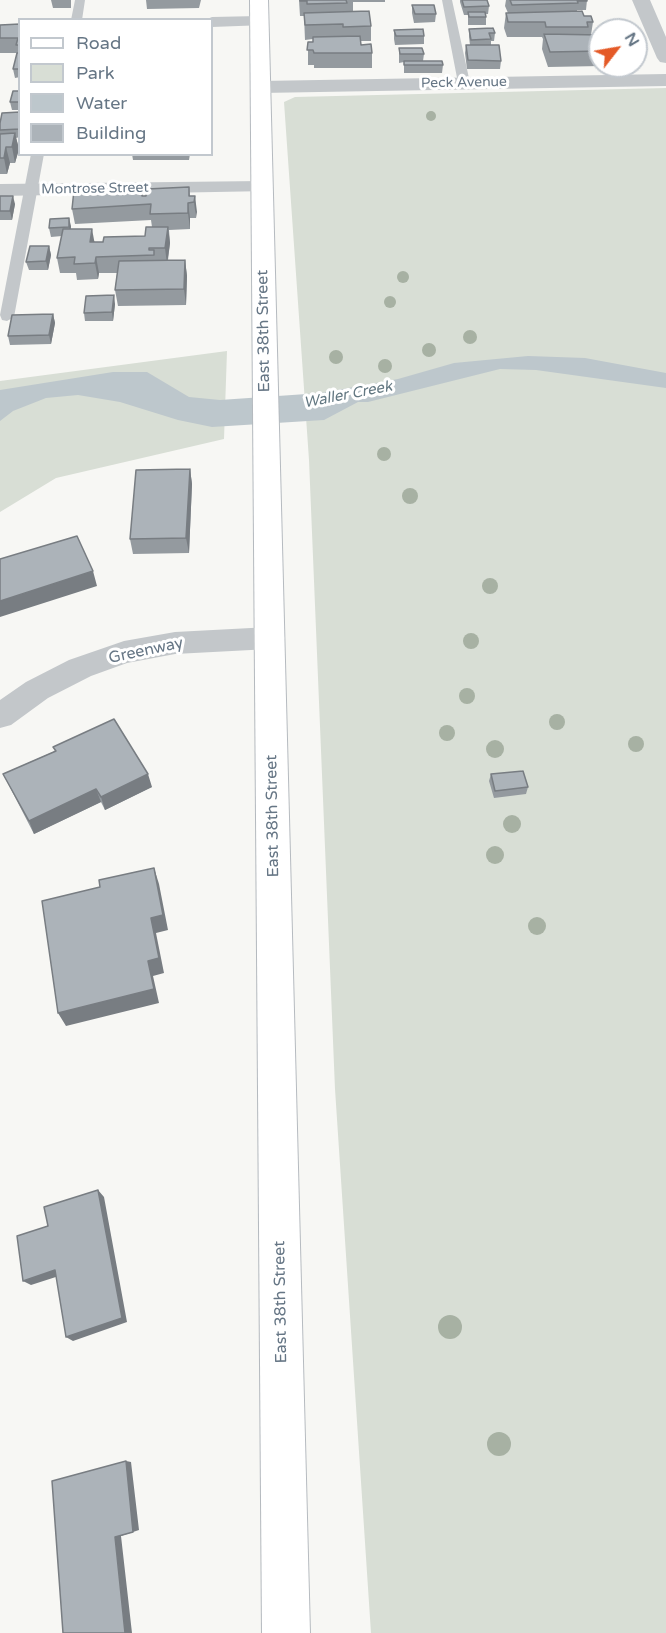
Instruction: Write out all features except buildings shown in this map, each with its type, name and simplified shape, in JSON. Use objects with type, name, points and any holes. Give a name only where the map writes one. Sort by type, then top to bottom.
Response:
[{"type":"street","name":"East 38th Street","points":[[259,0],[286,1633]]},
{"type":"street","points":[[641,0],[666,58]]},
{"type":"street","points":[[213,22],[259,21]]},
{"type":"street","name":"Peck Avenue","points":[[261,87],[666,80]]},
{"type":"street","name":"Montrose Street","points":[[0,190],[262,187]]},
{"type":"street","name":"Greenway","points":[[0,716],[46,686],[80,668],[124,652],[175,643],[270,638]]},
{"type":"lane","points":[[76,18],[80,0]]},
{"type":"lane","points":[[447,0],[464,83]]},
{"type":"lane","points":[[7,317],[38,156]]},
{"type":"green space","points":[[666,88],[666,1633],[371,1633],[335,1089],[309,460],[284,102],[295,97]]},
{"type":"green space","points":[[227,351],[224,439],[56,478],[0,512],[0,381]]},
{"type":"water","name":"Waller Creek","points":[[528,356],[585,358],[666,373],[666,388],[536,370],[500,369],[368,402],[358,402],[324,420],[212,427],[178,420],[120,402],[78,395],[46,398],[13,411],[0,421],[0,390],[113,372],[147,372],[189,397],[220,400],[321,393],[398,379],[454,363]]}]
